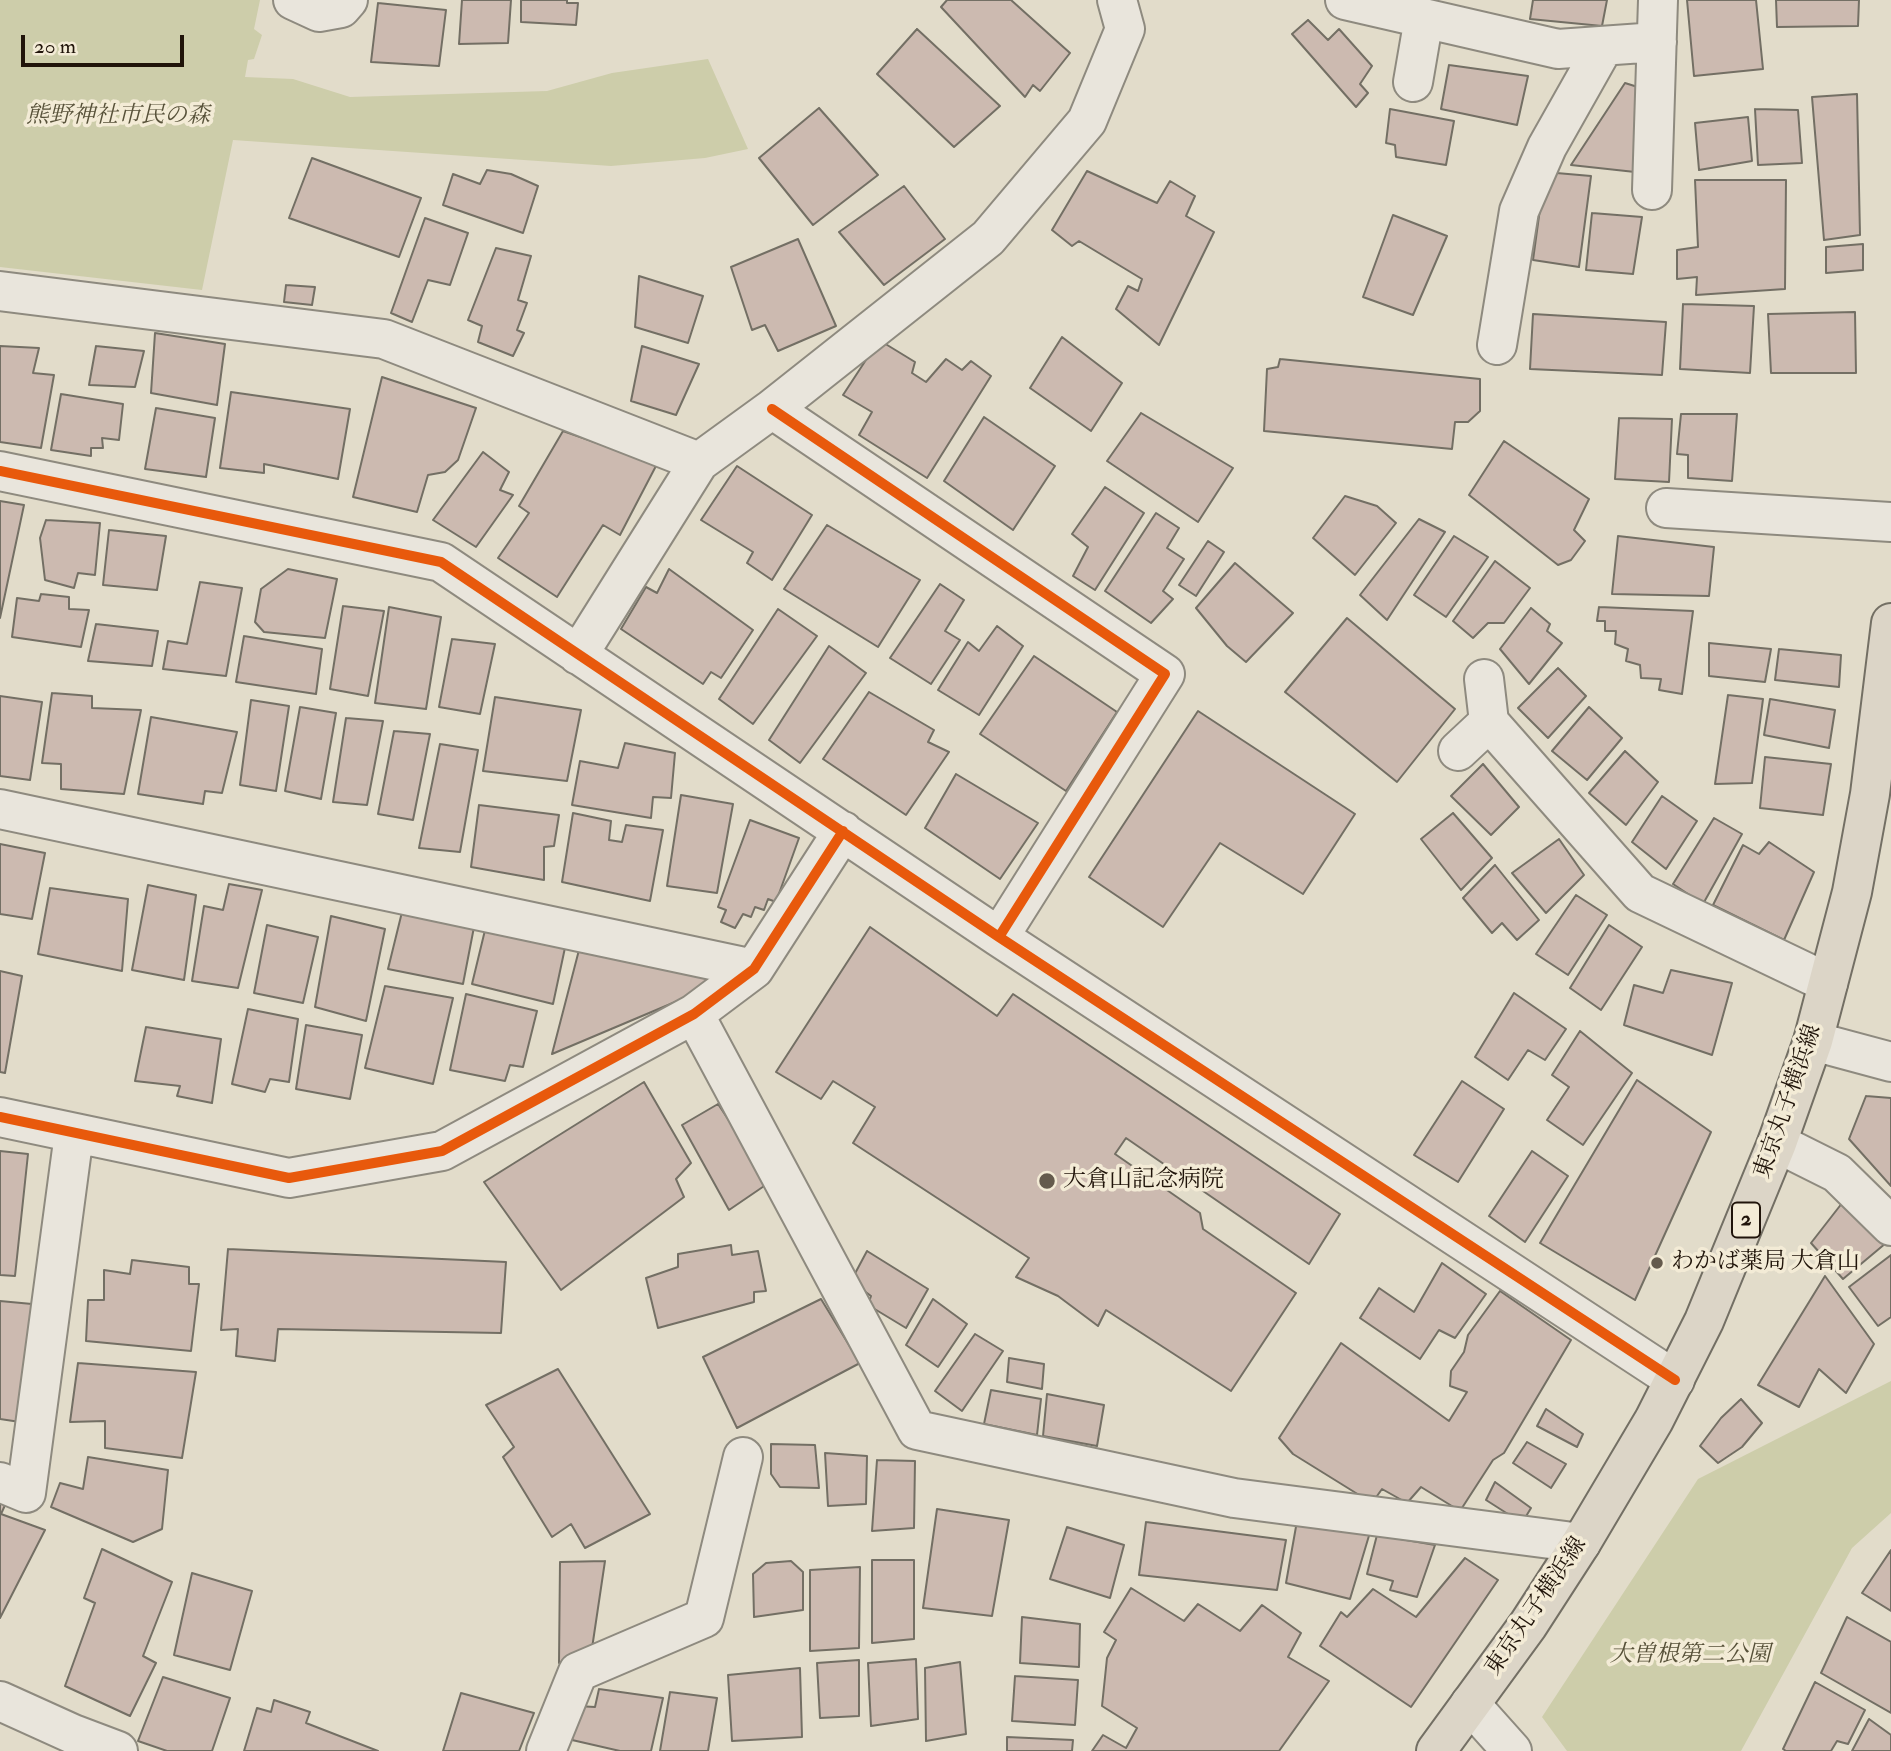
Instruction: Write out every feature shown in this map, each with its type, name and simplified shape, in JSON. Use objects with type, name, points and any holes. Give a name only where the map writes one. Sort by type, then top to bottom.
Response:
[{"type":"main road","name":"東京丸子横浜線","points":[[1436,1751],[1528,1625],[1581,1543],[1654,1420],[1709,1310],[1777,1143],[1813,1041],[1852,891],[1862,840],[1891,623]]},
{"type":"street","points":[[293,0],[319,12],[341,8],[348,0]]},
{"type":"street","points":[[578,655],[699,462],[772,409],[988,238],[1087,121],[1125,29],[1116,0]]},
{"type":"street","points":[[1345,0],[1559,50],[1657,42]]},
{"type":"street","points":[[1652,190],[1658,0]]},
{"type":"street","points":[[1413,82],[1424,18]]},
{"type":"street","points":[[1497,345],[1519,211],[1546,147],[1604,46]]},
{"type":"street","points":[[0,291],[384,338],[699,462]]},
{"type":"street","points":[[772,409],[1165,674],[999,937]]},
{"type":"street","points":[[0,471],[441,562],[999,937],[1675,1380]]},
{"type":"street","points":[[1666,508],[1891,522]]},
{"type":"street","points":[[1483,679],[1489,722],[1640,892],[1828,983]]},
{"type":"street","points":[[1458,751],[1489,722]]},
{"type":"street","points":[[0,809],[754,969]]},
{"type":"street","points":[[0,1117],[289,1178],[442,1151],[694,1014],[754,969],[843,831]]},
{"type":"street","points":[[694,1014],[917,1430],[1234,1498],[1581,1543]]},
{"type":"street","points":[[1813,1041],[1891,1062]]},
{"type":"street","points":[[0,1482],[26,1493],[75,1134]]},
{"type":"street","points":[[1777,1143],[1837,1173],[1891,1226]]},
{"type":"street","points":[[546,1751],[578,1672],[704,1618],[743,1457]]},
{"type":"street","points":[[0,1701],[118,1751]]},
{"type":"street","points":[[1470,1704],[1512,1751]]},
{"type":"green space","name":"熊野神社市民の森","points":[[0,0],[260,0],[254,29],[262,35],[254,59],[248,60],[245,77],[293,79],[350,97],[547,91],[612,73],[708,59],[748,149],[705,158],[611,166],[233,140],[202,290],[0,267]]},
{"type":"green space","name":"大曽根第二公園","points":[[1891,1381],[1891,1513],[1852,1548],[1741,1751],[1567,1751],[1542,1717],[1698,1479]]},
{"type":"building","points":[[462,0],[511,0],[508,43],[459,44]]},
{"type":"building","points":[[521,0],[567,0],[567,3],[578,3],[576,25],[521,22]]},
{"type":"building","points":[[947,0],[1011,0],[1070,53],[1040,91],[1033,85],[1025,97],[941,7]]},
{"type":"building","points":[[1533,0],[1607,0],[1602,26],[1530,19]]},
{"type":"building","points":[[1687,0],[1756,0],[1763,69],[1694,76]]},
{"type":"building","points":[[1776,0],[1859,0],[1858,26],[1777,27]]},
{"type":"building","points":[[378,3],[446,10],[439,66],[371,62]]},
{"type":"building","points":[[1308,20],[1328,40],[1339,29],[1372,66],[1360,84],[1368,93],[1356,107],[1292,34]]},
{"type":"building","points":[[917,29],[1000,106],[954,147],[877,74]]},
{"type":"building","points":[[1449,65],[1528,76],[1517,125],[1441,109]]},
{"type":"building","points":[[1625,83],[1644,89],[1635,172],[1571,165]]},
{"type":"building","points":[[1857,94],[1860,235],[1824,240],[1812,97]]},
{"type":"building","points":[[819,108],[878,175],[813,225],[759,158]]},
{"type":"building","points":[[1390,109],[1454,121],[1446,165],[1396,157],[1395,145],[1386,143]]},
{"type":"building","points":[[1755,109],[1798,110],[1802,163],[1758,165]]},
{"type":"building","points":[[1748,117],[1752,161],[1699,170],[1695,123]]},
{"type":"building","points":[[312,158],[421,198],[399,257],[289,218]]},
{"type":"building","points":[[487,170],[511,174],[538,186],[523,233],[443,205],[453,174],[480,184]]},
{"type":"building","points":[[1087,171],[1157,203],[1170,181],[1195,196],[1186,216],[1214,232],[1159,345],[1116,309],[1128,286],[1138,291],[1142,279],[1079,241],[1072,246],[1052,230]]},
{"type":"building","points":[[1545,172],[1591,176],[1579,267],[1533,260]]},
{"type":"building","points":[[1695,180],[1786,180],[1785,289],[1696,295],[1697,277],[1677,279],[1677,250],[1698,247]]},
{"type":"building","points":[[904,186],[945,239],[884,285],[839,232]]},
{"type":"building","points":[[1592,213],[1642,217],[1633,274],[1586,270]]},
{"type":"building","points":[[1393,215],[1447,236],[1413,315],[1363,297]]},
{"type":"building","points":[[425,218],[468,233],[450,285],[428,280],[412,322],[391,313]]},
{"type":"building","points":[[798,239],[836,326],[778,351],[765,325],[752,330],[731,267]]},
{"type":"building","points":[[1863,244],[1863,270],[1826,273],[1826,247]]},
{"type":"building","points":[[496,248],[531,256],[518,300],[527,303],[517,330],[524,333],[513,356],[478,342],[482,326],[468,320]]},
{"type":"building","points":[[639,276],[703,296],[688,343],[635,327]]},
{"type":"building","points":[[286,285],[315,287],[312,305],[284,302]]},
{"type":"building","points":[[1683,304],[1754,306],[1750,373],[1680,369]]},
{"type":"building","points":[[1855,312],[1856,373],[1771,373],[1768,314]]},
{"type":"building","points":[[1533,314],[1666,322],[1662,375],[1530,369]]},
{"type":"building","points":[[155,333],[225,344],[217,405],[151,393]]},
{"type":"building","points":[[1062,337],[1122,383],[1091,431],[1030,388]]},
{"type":"building","points":[[879,340],[915,362],[912,373],[926,382],[946,359],[962,370],[971,361],[991,376],[927,478],[859,435],[872,412],[843,395]]},
{"type":"building","points":[[0,346],[39,348],[33,373],[54,375],[41,448],[0,442]]},
{"type":"building","points":[[96,346],[144,351],[135,387],[89,385]]},
{"type":"building","points":[[642,346],[699,364],[676,415],[631,401]]},
{"type":"building","points":[[1280,359],[1480,379],[1480,411],[1468,422],[1455,422],[1452,449],[1264,431],[1267,369],[1278,367]]},
{"type":"building","points":[[382,377],[476,408],[458,460],[445,472],[428,475],[417,512],[353,497]]},
{"type":"building","points":[[231,392],[350,409],[338,479],[264,464],[264,473],[220,468]]},
{"type":"building","points":[[61,394],[123,404],[119,440],[102,438],[103,448],[91,448],[91,456],[51,450]]},
{"type":"building","points":[[156,408],[215,418],[206,477],[145,469]]},
{"type":"building","points":[[1141,413],[1233,468],[1198,522],[1107,461]]},
{"type":"building","points":[[1681,414],[1737,414],[1732,481],[1688,478],[1688,455],[1677,454]]},
{"type":"building","points":[[984,417],[1055,466],[1013,530],[944,481]]},
{"type":"building","points":[[1619,418],[1672,419],[1669,482],[1615,479]]},
{"type":"building","points":[[563,431],[657,464],[620,535],[603,525],[557,597],[498,558],[529,513],[519,506]]},
{"type":"building","points":[[1504,441],[1589,499],[1574,530],[1585,541],[1571,560],[1558,565],[1469,495]]},
{"type":"building","points":[[483,452],[509,472],[500,490],[513,495],[476,547],[433,520]]},
{"type":"building","points":[[737,466],[812,515],[772,580],[747,563],[753,552],[701,520]]},
{"type":"building","points":[[1105,487],[1144,513],[1095,590],[1073,576],[1088,547],[1072,534]]},
{"type":"building","points":[[1345,496],[1377,506],[1396,523],[1355,575],[1313,538]]},
{"type":"building","points":[[0,501],[24,505],[0,618]]},
{"type":"building","points":[[1156,513],[1179,528],[1167,548],[1184,559],[1163,591],[1173,599],[1151,623],[1105,591]]},
{"type":"building","points":[[1419,519],[1445,532],[1387,620],[1360,595]]},
{"type":"building","points":[[46,520],[100,523],[95,575],[78,573],[74,588],[45,580],[40,538]]},
{"type":"building","points":[[827,525],[920,580],[878,647],[784,589]]},
{"type":"building","points":[[109,530],[166,536],[157,590],[103,585]]},
{"type":"building","points":[[1454,536],[1488,557],[1446,617],[1414,595]]},
{"type":"building","points":[[1618,536],[1714,547],[1709,596],[1612,594]]},
{"type":"building","points":[[1208,541],[1224,552],[1196,596],[1179,585]]},
{"type":"building","points":[[1495,561],[1530,588],[1504,623],[1488,623],[1473,638],[1453,621]]},
{"type":"building","points":[[1235,563],[1293,613],[1246,662],[1227,646],[1196,608]]},
{"type":"building","points":[[288,569],[337,579],[325,638],[264,632],[255,622],[261,589]]},
{"type":"building","points":[[669,569],[753,630],[721,678],[711,672],[703,684],[621,629],[646,587],[657,593]]},
{"type":"building","points":[[200,582],[242,588],[226,676],[163,669],[168,641],[187,644]]},
{"type":"building","points":[[940,584],[964,600],[945,631],[960,640],[931,684],[890,658]]},
{"type":"building","points":[[41,594],[69,597],[69,609],[89,610],[81,647],[12,637],[17,598],[39,601]]},
{"type":"building","points":[[343,606],[384,611],[368,696],[330,689]]},
{"type":"building","points":[[389,607],[441,617],[426,709],[375,703]]},
{"type":"building","points":[[1599,607],[1693,611],[1682,694],[1659,690],[1661,679],[1641,678],[1640,665],[1626,661],[1628,649],[1615,644],[1616,631],[1605,631],[1605,621],[1597,621]]},
{"type":"building","points":[[1531,608],[1550,624],[1547,631],[1562,643],[1529,684],[1500,649]]},
{"type":"building","points":[[778,609],[817,636],[753,724],[719,699]]},
{"type":"building","points":[[1347,618],[1455,709],[1397,782],[1285,692]]},
{"type":"building","points":[[96,624],[158,631],[152,666],[88,661]]},
{"type":"building","points":[[997,626],[1023,646],[979,715],[938,690],[968,642],[979,651]]},
{"type":"building","points":[[244,636],[322,649],[316,694],[236,682]]},
{"type":"building","points":[[452,639],[495,644],[480,714],[439,707]]},
{"type":"building","points":[[1709,643],[1771,649],[1765,682],[1709,676]]},
{"type":"building","points":[[829,646],[866,673],[800,763],[769,740]]},
{"type":"building","points":[[1779,649],[1841,655],[1839,687],[1775,680]]},
{"type":"building","points":[[1034,656],[1117,712],[1066,791],[980,734]]},
{"type":"building","points":[[1558,668],[1586,696],[1548,738],[1518,708]]},
{"type":"building","points":[[869,692],[934,730],[928,742],[949,752],[906,815],[823,759]]},
{"type":"building","points":[[52,693],[92,696],[92,708],[141,710],[124,794],[61,789],[61,764],[42,763]]},
{"type":"building","points":[[1728,695],[1763,699],[1752,783],[1715,784]]},
{"type":"building","points":[[0,696],[42,702],[30,780],[0,776]]},
{"type":"building","points":[[495,697],[581,710],[567,781],[483,771]]},
{"type":"building","points":[[1770,699],[1835,710],[1829,748],[1764,735]]},
{"type":"building","points":[[251,700],[289,706],[276,791],[240,785]]},
{"type":"building","points":[[300,707],[336,713],[321,799],[285,791]]},
{"type":"building","points":[[1589,707],[1622,738],[1587,780],[1552,751]]},
{"type":"building","points":[[1198,711],[1355,814],[1303,894],[1220,843],[1163,927],[1089,877]]},
{"type":"building","points":[[151,717],[237,732],[222,793],[205,791],[203,804],[138,794]]},
{"type":"building","points":[[346,718],[383,721],[367,805],[333,802]]},
{"type":"building","points":[[394,731],[430,734],[413,820],[378,814]]},
{"type":"building","points":[[625,743],[675,753],[671,798],[653,797],[651,818],[572,805],[580,761],[618,768]]},
{"type":"building","points":[[440,744],[478,750],[460,852],[419,848]]},
{"type":"building","points":[[1625,751],[1658,782],[1626,825],[1589,793]]},
{"type":"building","points":[[1765,757],[1831,764],[1823,815],[1760,808]]},
{"type":"building","points":[[1483,764],[1519,807],[1491,835],[1451,796]]},
{"type":"building","points":[[956,774],[1038,823],[1000,879],[925,828]]},
{"type":"building","points":[[681,795],[733,804],[717,893],[667,886]]},
{"type":"building","points":[[1662,796],[1697,821],[1666,869],[1632,842]]},
{"type":"building","points":[[479,805],[559,815],[554,846],[544,847],[544,880],[471,867]]},
{"type":"building","points":[[573,813],[611,821],[609,840],[622,842],[626,825],[663,830],[650,901],[562,882]]},
{"type":"building","points":[[1453,813],[1492,858],[1461,890],[1421,839]]},
{"type":"building","points":[[1714,818],[1742,834],[1703,904],[1673,884]]},
{"type":"building","points":[[750,820],[799,838],[776,902],[768,899],[764,910],[755,907],[751,917],[743,914],[735,928],[721,922],[726,910],[718,907]]},
{"type":"building","points":[[1559,839],[1584,875],[1546,913],[1512,873]]},
{"type":"building","points":[[1769,842],[1814,872],[1784,940],[1713,905],[1743,845],[1759,854]]},
{"type":"building","points":[[0,844],[45,853],[32,919],[0,914]]},
{"type":"building","points":[[1495,865],[1539,920],[1517,940],[1502,923],[1492,933],[1463,898]]},
{"type":"building","points":[[229,884],[262,890],[238,988],[192,981],[204,906],[223,910]]},
{"type":"building","points":[[148,885],[196,895],[184,980],[132,970]]},
{"type":"building","points":[[50,888],[128,899],[122,971],[38,954]]},
{"type":"building","points":[[1576,895],[1607,915],[1568,975],[1536,954]]},
{"type":"building","points":[[402,912],[474,927],[463,984],[388,969]]},
{"type":"building","points":[[331,916],[385,929],[366,1021],[315,1007]]},
{"type":"building","points":[[267,925],[318,937],[303,1003],[254,993]]},
{"type":"building","points":[[1609,925],[1642,947],[1601,1010],[1570,988]]},
{"type":"building","points":[[486,926],[566,943],[553,1004],[472,984]]},
{"type":"building","points":[[870,927],[997,1016],[1013,994],[1340,1214],[1309,1264],[1126,1138],[1115,1154],[1200,1213],[1203,1229],[1296,1293],[1231,1391],[1106,1310],[1098,1326],[1058,1296],[1016,1277],[1029,1258],[853,1143],[875,1107],[833,1081],[821,1099],[776,1072]]},
{"type":"building","points":[[579,950],[707,969],[713,986],[552,1054]]},
{"type":"building","points":[[1671,970],[1732,983],[1712,1055],[1624,1025],[1634,985],[1663,993]]},
{"type":"building","points":[[0,971],[22,976],[5,1073],[0,1072]]},
{"type":"building","points":[[385,986],[453,998],[433,1084],[365,1068]]},
{"type":"building","points":[[1514,993],[1566,1029],[1545,1060],[1528,1050],[1508,1080],[1475,1057]]},
{"type":"building","points":[[466,994],[537,1011],[523,1067],[510,1065],[505,1081],[450,1070]]},
{"type":"building","points":[[248,1009],[298,1019],[289,1082],[270,1079],[265,1092],[232,1084]]},
{"type":"building","points":[[306,1025],[362,1035],[350,1099],[296,1089]]},
{"type":"building","points":[[146,1027],[221,1039],[212,1103],[177,1096],[180,1086],[135,1081]]},
{"type":"building","points":[[1580,1031],[1632,1073],[1583,1145],[1547,1120],[1569,1087],[1552,1075]]},
{"type":"building","points":[[1637,1080],[1711,1132],[1635,1300],[1540,1243]]},
{"type":"building","points":[[1462,1081],[1504,1109],[1458,1182],[1414,1155]]},
{"type":"building","points":[[644,1082],[691,1163],[676,1179],[684,1197],[561,1290],[484,1182]]},
{"type":"building","points":[[1866,1096],[1891,1098],[1891,1186],[1849,1139]]},
{"type":"building","points":[[718,1104],[770,1182],[729,1210],[682,1125]]},
{"type":"building","points":[[0,1151],[28,1154],[15,1276],[0,1275]]},
{"type":"building","points":[[1532,1151],[1568,1176],[1525,1242],[1489,1216]]},
{"type":"building","points":[[1846,1198],[1886,1243],[1843,1279],[1811,1243]]},
{"type":"building","points":[[731,1245],[732,1255],[758,1251],[766,1291],[754,1292],[754,1302],[658,1328],[646,1278],[678,1267],[678,1254]]},
{"type":"building","points":[[228,1249],[506,1262],[501,1333],[278,1329],[275,1361],[236,1356],[238,1329],[221,1330]]},
{"type":"building","points":[[867,1251],[928,1289],[906,1328],[868,1305],[871,1296],[851,1281]]},
{"type":"building","points":[[1891,1255],[1891,1317],[1878,1326],[1849,1287]]},
{"type":"building","points":[[132,1260],[189,1267],[189,1284],[199,1284],[191,1351],[86,1341],[88,1300],[104,1300],[104,1270],[130,1274]]},
{"type":"building","points":[[1442,1263],[1486,1294],[1455,1338],[1439,1330],[1420,1359],[1360,1318],[1379,1288],[1414,1312]]},
{"type":"building","points":[[1825,1276],[1874,1344],[1846,1393],[1819,1369],[1799,1407],[1758,1385]]},
{"type":"building","points":[[1500,1291],[1571,1340],[1504,1453],[1493,1460],[1460,1511],[1421,1487],[1407,1503],[1382,1489],[1372,1503],[1293,1454],[1279,1438],[1341,1343],[1449,1421],[1467,1392],[1450,1386],[1451,1371],[1464,1352],[1468,1335]]},
{"type":"building","points":[[821,1299],[860,1363],[737,1428],[703,1357]]},
{"type":"building","points":[[933,1299],[967,1324],[938,1367],[906,1345]]},
{"type":"building","points":[[0,1301],[32,1304],[20,1422],[0,1419]]},
{"type":"building","points":[[975,1334],[1003,1351],[962,1411],[935,1391]]},
{"type":"building","points":[[1009,1358],[1044,1364],[1042,1389],[1007,1382]]},
{"type":"building","points":[[78,1363],[196,1372],[182,1458],[105,1448],[105,1421],[70,1422]]},
{"type":"building","points":[[558,1369],[650,1514],[585,1548],[571,1524],[552,1537],[503,1457],[514,1447],[486,1405]]},
{"type":"building","points":[[991,1390],[1041,1399],[1037,1435],[984,1424]]},
{"type":"building","points":[[1047,1394],[1104,1405],[1097,1446],[1043,1436]]},
{"type":"building","points":[[1741,1399],[1762,1423],[1742,1447],[1718,1463],[1700,1446],[1721,1418]]},
{"type":"building","points":[[1546,1409],[1583,1434],[1577,1447],[1537,1426]]},
{"type":"building","points":[[1527,1442],[1566,1464],[1551,1488],[1513,1463]]},
{"type":"building","points":[[771,1444],[815,1445],[819,1488],[780,1487],[771,1474]]},
{"type":"building","points":[[825,1453],[867,1456],[866,1504],[828,1506]]},
{"type":"building","points":[[88,1457],[168,1470],[162,1529],[133,1542],[51,1507],[60,1483],[83,1489]]},
{"type":"building","points":[[877,1460],[915,1461],[914,1528],[872,1531]]},
{"type":"building","points":[[1495,1482],[1531,1508],[1522,1523],[1486,1500]]},
{"type":"building","points":[[0,1501],[6,1503],[1,1514],[45,1530],[0,1618]]},
{"type":"building","points":[[937,1509],[1009,1520],[992,1616],[923,1608]]},
{"type":"building","points":[[1297,1521],[1371,1529],[1350,1599],[1286,1583]]},
{"type":"building","points":[[1146,1522],[1286,1540],[1277,1590],[1139,1575]]},
{"type":"building","points":[[1067,1527],[1124,1545],[1110,1598],[1050,1579]]},
{"type":"building","points":[[1377,1535],[1435,1545],[1417,1597],[1390,1590],[1393,1581],[1367,1574]]},
{"type":"building","points":[[102,1549],[172,1582],[143,1656],[156,1663],[130,1716],[65,1686],[95,1603],[84,1598]]},
{"type":"building","points":[[1891,1550],[1891,1611],[1862,1593]]},
{"type":"building","points":[[1465,1558],[1498,1580],[1411,1707],[1320,1646],[1341,1612],[1347,1617],[1373,1589],[1416,1617]]},
{"type":"building","points":[[872,1560],[914,1560],[914,1639],[872,1643]]},
{"type":"building","points":[[605,1561],[591,1655],[559,1663],[560,1562]]},
{"type":"building","points":[[791,1561],[803,1572],[803,1610],[754,1617],[753,1574],[766,1563]]},
{"type":"building","points":[[860,1567],[859,1648],[810,1651],[810,1570]]},
{"type":"building","points":[[192,1573],[252,1591],[230,1670],[174,1655]]},
{"type":"building","points":[[1131,1588],[1184,1621],[1198,1604],[1240,1631],[1262,1605],[1301,1633],[1288,1657],[1329,1681],[1279,1751],[1092,1751],[1103,1735],[1126,1748],[1137,1728],[1102,1706],[1107,1658],[1116,1640],[1104,1632]]},
{"type":"building","points":[[1022,1617],[1080,1624],[1079,1667],[1020,1663]]},
{"type":"building","points":[[1847,1617],[1891,1642],[1891,1713],[1821,1673]]},
{"type":"building","points":[[916,1659],[918,1719],[871,1726],[868,1663]]},
{"type":"building","points":[[859,1660],[859,1716],[820,1718],[817,1663]]},
{"type":"building","points":[[960,1662],[966,1734],[926,1741],[925,1668]]},
{"type":"building","points":[[800,1668],[802,1737],[732,1741],[728,1675]]},
{"type":"building","points":[[1015,1676],[1078,1680],[1075,1725],[1012,1721]]},
{"type":"building","points":[[163,1677],[230,1698],[212,1751],[167,1751],[138,1741]]},
{"type":"building","points":[[1815,1682],[1865,1710],[1848,1744],[1837,1741],[1831,1751],[1786,1751],[1783,1749]]},
{"type":"building","points":[[599,1689],[663,1698],[651,1751],[620,1751],[572,1740],[577,1706],[595,1707]]},
{"type":"building","points":[[670,1692],[717,1698],[708,1751],[660,1751]]},
{"type":"building","points":[[461,1693],[534,1713],[519,1751],[443,1751]]},
{"type":"building","points":[[274,1700],[310,1712],[306,1723],[378,1751],[244,1751],[257,1708],[271,1712]]},
{"type":"building","points":[[1869,1719],[1891,1735],[1891,1751],[1852,1751]]},
{"type":"building","points":[[1007,1737],[1073,1740],[1072,1751],[1007,1751]]},
{"type":"cycle path","points":[[772,409],[1165,674],[999,937]]},
{"type":"cycle path","points":[[0,471],[441,562],[999,937],[1675,1380]]},
{"type":"cycle path","points":[[0,1117],[289,1178],[442,1151],[694,1014],[754,969],[843,831]]},
{"type":"place","name":"大倉山記念病院","points":[[1047,1181]]},
{"type":"place","name":"わかば薬局 大倉山","points":[[1657,1263]]}]
